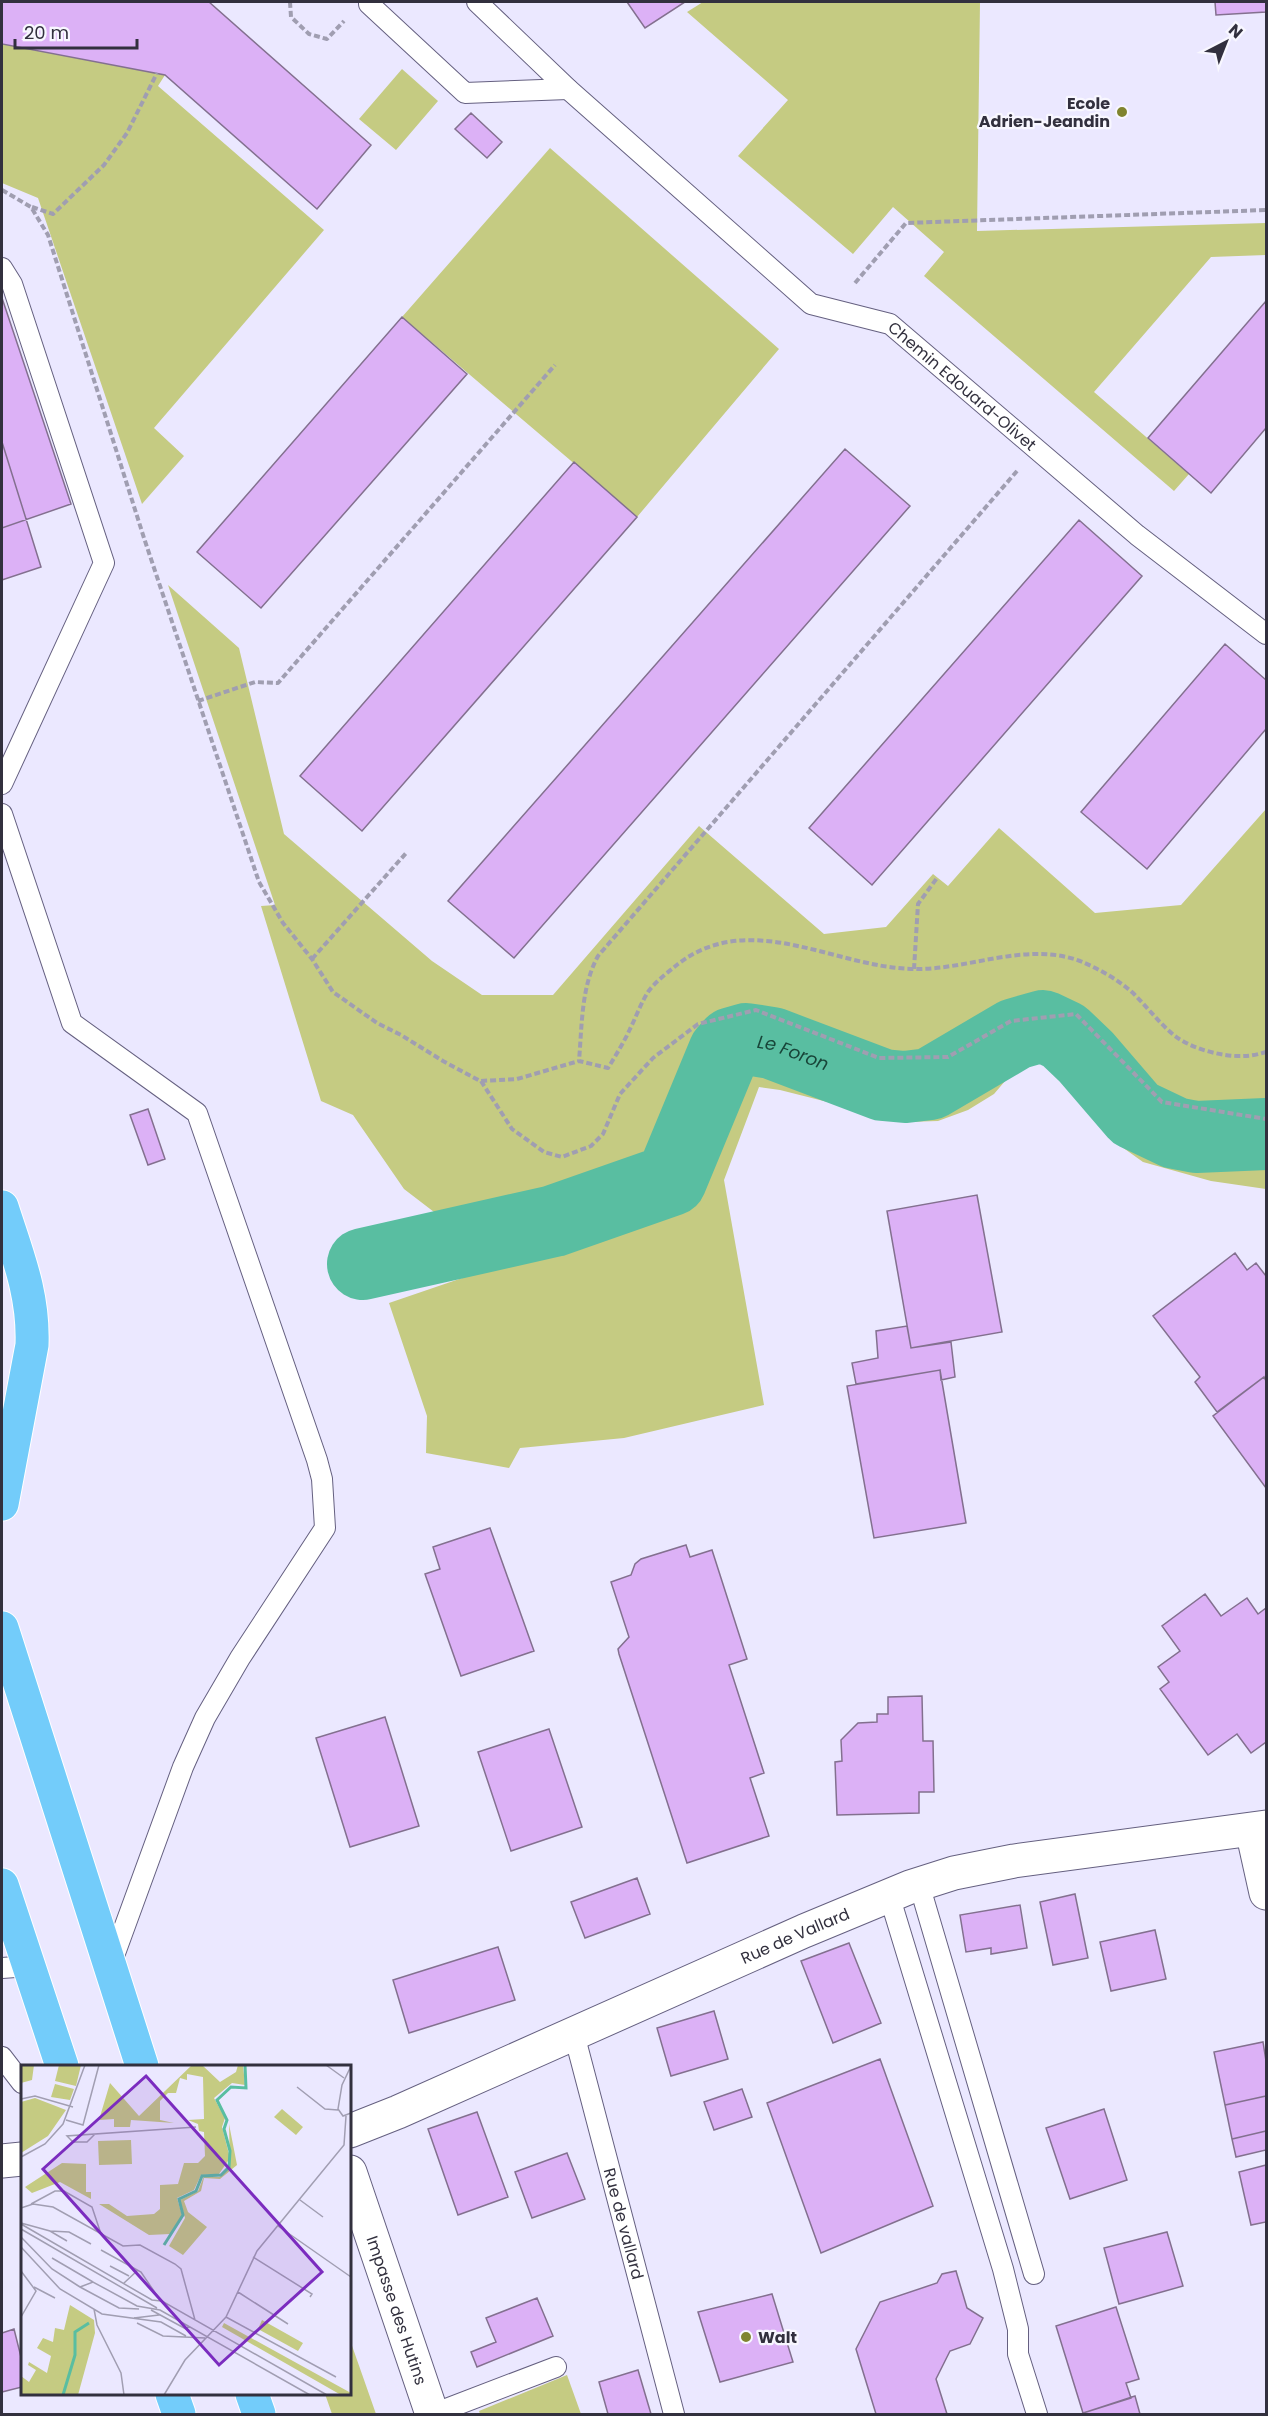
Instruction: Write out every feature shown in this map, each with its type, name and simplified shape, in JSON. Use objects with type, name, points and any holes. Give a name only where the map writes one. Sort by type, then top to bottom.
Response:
[{"type":"highway","points":[[2,1207],[13,1269],[31,1306],[32,1345],[2,1504]]},
{"type":"highway","points":[[2,1631],[141,2065]]},
{"type":"highway","points":[[2,1885],[15,1967],[61,2065]]},
{"type":"highway","points":[[171,2395],[178,2415]]},
{"type":"highway","points":[[252,2395],[259,2415]]},
{"type":"street","name":"Rue de Vallard","points":[[351,2131],[904,1889],[954,1873],[1014,1861],[1259,1828]]},
{"type":"street","points":[[1259,1828],[1266,1893]]},
{"type":"street","points":[[2,2161],[21,2159]]},
{"type":"street","name":"Impasse des Hutins","points":[[351,2175],[433,2415]]},
{"type":"lane","points":[[369,2],[465,93],[568,89]]},
{"type":"lane","name":"Chemin Edouard-Olivet","points":[[477,2],[568,89],[812,304],[890,324],[1137,535],[1266,634]]},
{"type":"lane","points":[[2,268],[12,284],[104,563],[2,784]]},
{"type":"lane","points":[[2,814],[72,1023],[197,1113],[317,1460],[324,1501],[325,1528],[240,1658],[194,1742],[109,1969]]},
{"type":"lane","points":[[904,1889],[1034,2274]]},
{"type":"lane","points":[[904,1889],[1018,2329],[1018,2354],[1037,2415]]},
{"type":"lane","name":"Rue de vallard","points":[[574,2034],[674,2415]]},
{"type":"lane","points":[[2,2057],[21,2082]]},
{"type":"lane","points":[[433,2415],[556,2367]]},
{"type":"path","points":[[290,2],[291,17],[309,34],[327,39],[347,18]]},
{"type":"path","points":[[2,190],[31,207],[53,214],[104,165],[127,133],[157,74]]},
{"type":"path","points":[[31,207],[48,235],[198,701],[259,882],[283,923],[312,959],[333,992],[377,1023],[480,1081],[512,1129],[544,1152],[562,1156],[591,1146],[603,1134],[620,1094],[653,1058],[698,1024],[756,1010],[879,1058],[948,1057],[1011,1021],[1076,1014],[1162,1102],[1266,1119]]},
{"type":"path","points":[[833,309],[906,223],[1266,210]]},
{"type":"path","points":[[198,701],[255,682],[278,683],[555,365]]},
{"type":"path","points":[[579,1061],[583,1008],[590,971],[598,956],[1015,473]]},
{"type":"path","points":[[312,959],[407,852]]},
{"type":"path","points":[[914,969],[918,904],[937,878]]},
{"type":"path","points":[[480,1081],[517,1079],[579,1061],[608,1068],[649,991],[692,954],[714,944],[742,940],[781,942],[882,966],[914,969],[1041,954],[1079,961],[1119,982],[1133,993],[1164,1026],[1189,1044],[1215,1052],[1244,1056],[1266,1052]]},
{"type":"green space","points":[[703,2],[980,2],[977,231],[1266,223],[1266,255],[1211,257],[1094,392],[1189,474],[1174,491],[924,276],[944,252],[893,207],[853,254],[738,156],[788,100],[687,12]]},
{"type":"green space","points":[[2,44],[165,75],[158,86],[324,230],[154,428],[184,456],[142,504],[38,198],[2,183]]},
{"type":"green space","points":[[402,69],[438,101],[396,150],[359,119]]},
{"type":"green space","points":[[550,148],[779,349],[637,517],[402,317]]},
{"type":"green space","points":[[168,585],[239,648],[284,834],[432,961],[482,995],[553,995],[699,826],[824,934],[886,927],[933,874],[948,886],[999,828],[1095,913],[1181,905],[1266,809],[1266,1117],[1188,1119],[1173,1116],[1149,1103],[1083,1037],[1043,1012],[1025,1011],[1004,1018],[920,1069],[901,1075],[866,1067],[784,1027],[756,1023],[736,1025],[720,1030],[703,1051],[660,1170],[470,1226],[451,1225],[404,1189],[353,1115],[321,1101],[261,906],[275,905]]},
{"type":"green space","points":[[1039,1042],[1062,1047],[1077,1062],[1095,1091],[1113,1112],[1159,1140],[1211,1150],[1266,1149],[1266,1189],[1211,1181],[1143,1162],[1122,1147],[1068,1077],[1043,1058],[1030,1058],[1017,1067],[994,1094],[968,1110],[938,1121],[907,1122],[780,1090],[759,1087],[724,1180],[764,1405],[624,1438],[520,1448],[509,1468],[426,1453],[427,1416],[389,1303],[670,1207],[679,1200],[737,1063],[751,1057],[880,1095],[921,1103],[956,1097],[990,1078],[1016,1053]]},
{"type":"green space","points":[[351,2343],[376,2414],[332,2414],[325,2395],[351,2395]]},
{"type":"green space","points":[[567,2375],[581,2414],[480,2414],[479,2411]]},
{"type":"building","points":[[2,2],[209,2],[371,145],[317,209],[165,75],[2,44]]},
{"type":"building","points":[[627,2],[685,2],[645,28]]},
{"type":"building","points":[[1215,2],[1266,2],[1266,12],[1216,15]]},
{"type":"building","points":[[471,113],[502,142],[487,158],[455,129]]},
{"type":"building","points":[[2,298],[71,504],[2,528]]},
{"type":"building","points":[[1266,301],[1266,428],[1211,493],[1148,438]]},
{"type":"building","points":[[402,317],[467,374],[261,608],[197,552]]},
{"type":"building","points":[[2,442],[41,567],[2,580]]},
{"type":"building","points":[[845,449],[910,506],[514,958],[448,901]]},
{"type":"building","points":[[574,462],[637,517],[362,831],[300,776]]},
{"type":"building","points":[[1079,520],[1142,576],[872,885],[809,828]]},
{"type":"building","points":[[1225,644],[1266,680],[1266,729],[1147,869],[1081,812]]},
{"type":"building","points":[[148,1109],[165,1159],[148,1165],[130,1115]]},
{"type":"building","points":[[977,1195],[1002,1332],[911,1348],[887,1211]]},
{"type":"building","points":[[1235,1253],[1247,1270],[1256,1263],[1266,1276],[1266,1381],[1264,1377],[1217,1412],[1195,1382],[1200,1377],[1153,1316]]},
{"type":"building","points":[[907,1326],[911,1348],[951,1342],[955,1377],[941,1380],[940,1370],[856,1384],[852,1363],[878,1358],[876,1331]]},
{"type":"building","points":[[940,1370],[966,1523],[874,1538],[847,1386]]},
{"type":"building","points":[[1264,1377],[1266,1381],[1266,1488],[1213,1416]]},
{"type":"building","points":[[490,1528],[534,1651],[461,1676],[425,1574],[440,1569],[433,1547]]},
{"type":"building","points":[[686,1545],[690,1557],[712,1550],[747,1659],[729,1665],[764,1773],[750,1778],[769,1836],[687,1863],[619,1654],[618,1649],[629,1637],[611,1582],[631,1575],[635,1564],[641,1559]]},
{"type":"building","points":[[1205,1594],[1221,1616],[1247,1598],[1258,1614],[1266,1608],[1266,1742],[1251,1753],[1237,1734],[1208,1755],[1160,1689],[1169,1682],[1158,1667],[1180,1651],[1162,1626]]},
{"type":"building","points":[[922,1696],[923,1741],[933,1741],[934,1792],[919,1792],[919,1813],[837,1815],[835,1762],[842,1761],[841,1740],[858,1723],[877,1722],[877,1714],[888,1714],[888,1697]]},
{"type":"building","points":[[385,1717],[419,1826],[350,1847],[316,1738]]},
{"type":"building","points":[[549,1729],[582,1827],[511,1851],[478,1752]]},
{"type":"building","points":[[637,1878],[650,1914],[585,1938],[571,1902]]},
{"type":"building","points":[[1075,1894],[1088,1958],[1053,1965],[1040,1902]]},
{"type":"building","points":[[1020,1905],[1027,1948],[991,1954],[991,1948],[966,1952],[960,1915]]},
{"type":"building","points":[[1155,1930],[1166,1979],[1111,1991],[1100,1942]]},
{"type":"building","points":[[849,1943],[881,2023],[833,2043],[801,1961]]},
{"type":"building","points":[[498,1947],[515,2000],[409,2033],[393,1980]]},
{"type":"building","points":[[714,2011],[728,2059],[671,2076],[657,2028]]},
{"type":"building","points":[[1263,2042],[1266,2061],[1266,2096],[1225,2105],[1214,2052]]},
{"type":"building","points":[[880,2059],[933,2206],[821,2253],[767,2103]]},
{"type":"building","points":[[742,2089],[752,2117],[714,2130],[704,2102]]},
{"type":"building","points":[[1266,2096],[1266,2131],[1232,2139],[1225,2105]]},
{"type":"building","points":[[1104,2109],[1127,2180],[1070,2199],[1046,2128]]},
{"type":"building","points":[[477,2112],[508,2197],[458,2215],[428,2129]]},
{"type":"building","points":[[1266,2131],[1266,2150],[1236,2157],[1232,2139]]},
{"type":"building","points":[[567,2153],[585,2199],[532,2218],[515,2172]]},
{"type":"building","points":[[1266,2165],[1266,2222],[1251,2225],[1239,2172]]},
{"type":"building","points":[[1167,2232],[1183,2286],[1119,2304],[1104,2248]]},
{"type":"building","points":[[956,2271],[967,2308],[983,2318],[970,2344],[950,2351],[936,2379],[947,2414],[876,2414],[856,2349],[880,2302],[937,2283],[942,2274]]},
{"type":"building","name":"Walt","points":[[772,2294],[793,2362],[720,2382],[698,2312]]},
{"type":"building","points":[[537,2298],[553,2336],[477,2367],[471,2352],[496,2342],[486,2318]]},
{"type":"building","points":[[1116,2307],[1139,2379],[1126,2383],[1131,2398],[1083,2413],[1056,2326]]},
{"type":"building","points":[[14,2329],[21,2357],[21,2387],[2,2392],[2,2333]]},
{"type":"building","points":[[638,2370],[651,2414],[608,2414],[599,2382]]},
{"type":"building","points":[[1135,2396],[1140,2414],[1083,2413]]},
{"type":"waterway","name":"Le Foron","points":[[363,1264],[554,1221],[671,1180],[724,1052],[732,1043],[746,1039],[772,1043],[883,1085],[905,1087],[930,1084],[1015,1034],[1043,1026],[1064,1036],[1086,1057],[1135,1114],[1175,1133],[1196,1137],[1266,1134]]},
{"type":"place","name":"Ecole Adrien-Jeandin","points":[[1122,112]]},
{"type":"place","name":"Walt","points":[[746,2337]]}]
